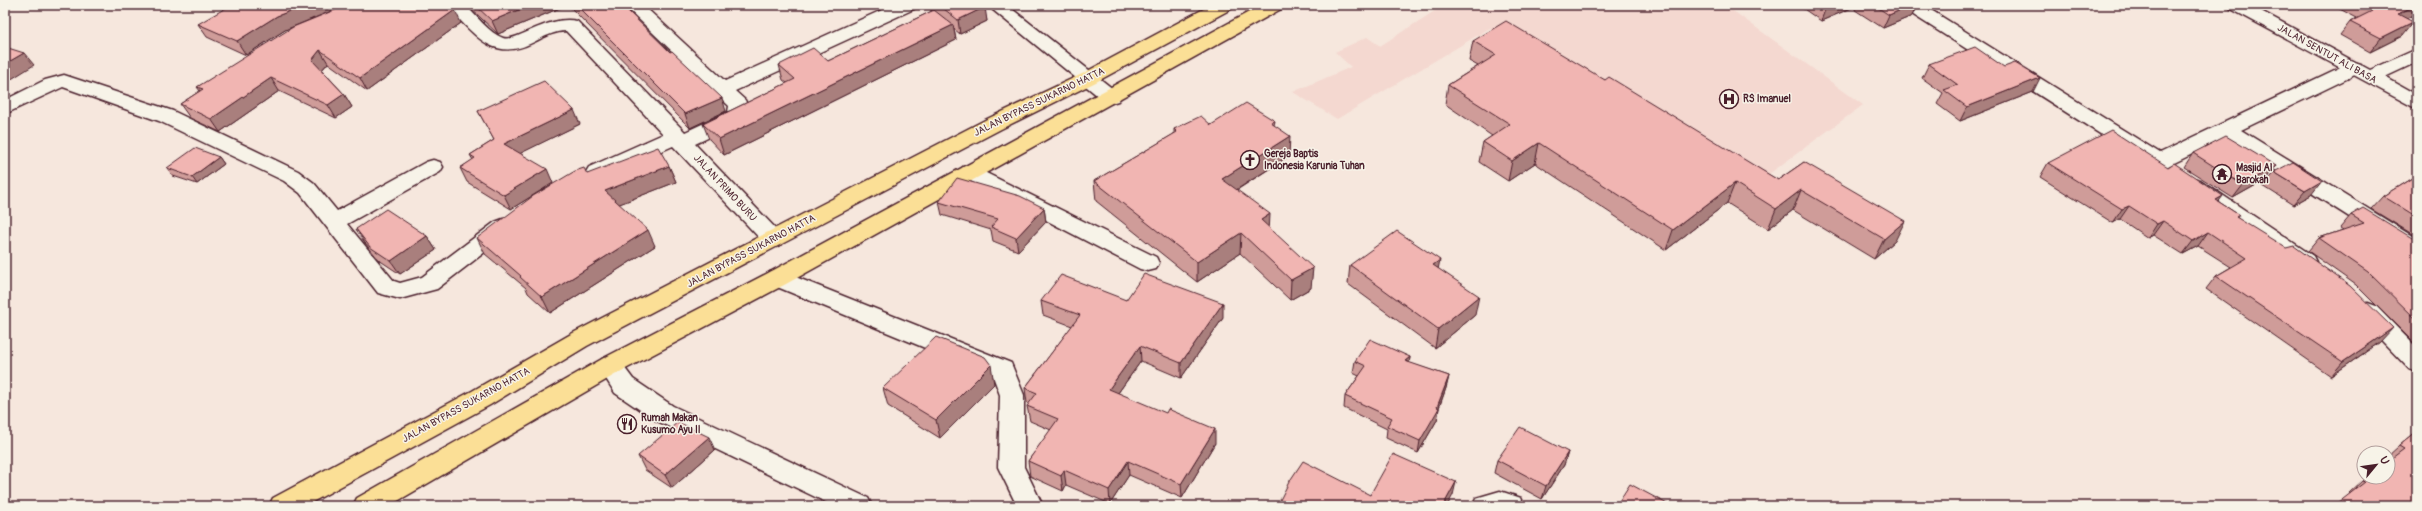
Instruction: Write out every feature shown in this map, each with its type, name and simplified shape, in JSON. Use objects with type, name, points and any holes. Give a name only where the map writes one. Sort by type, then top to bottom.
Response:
[{"type":"highway","name":"JALAN BYPASS SUKARNO HATTA","points":[[282,506],[480,398],[579,340],[994,124],[1089,78],[1225,5]]},
{"type":"highway","points":[[366,506],[610,366],[778,278],[970,172],[1111,97],[1275,5]]},
{"type":"street","name":"JALAN PRIMO BURU","points":[[434,5],[440,10],[456,6],[490,38],[501,44],[514,43],[554,25],[571,25],[773,239]]},
{"type":"street","points":[[581,178],[735,117],[740,112],[738,104],[633,5]]},
{"type":"street","points":[[723,89],[908,5]]},
{"type":"street","points":[[996,5],[1111,97]]},
{"type":"street","points":[[1910,5],[2159,162],[2323,275]]},
{"type":"street","name":"JALAN SENTUT ALI BASA","points":[[2237,5],[2417,103]]},
{"type":"street","points":[[2159,162],[2226,130],[2362,73],[2417,55]]},
{"type":"street","points":[[5,108],[52,84],[64,81],[166,116],[292,176],[307,188],[386,287],[400,291],[429,283],[520,215]]},
{"type":"street","points":[[166,116],[186,103]]},
{"type":"street","points":[[2226,130],[2417,249]]},
{"type":"street","points":[[333,222],[433,167]]},
{"type":"street","points":[[970,172],[1148,263]]},
{"type":"street","points":[[778,278],[1003,370],[1012,395],[1011,467],[1030,506]]},
{"type":"street","points":[[2352,297],[2417,363]]},
{"type":"street","points":[[610,366],[624,386],[664,412],[859,506]]},
{"type":"street","points":[[1485,506],[1500,502],[1512,506]]},
{"type":"shaded area","name":"RS Imanuel","points":[[1444,5],[1725,5],[1863,105],[1750,188],[1490,28],[1337,119],[1293,92],[1351,67],[1335,52],[1367,37],[1380,46]]},
{"type":"building","points":[[231,5],[306,5],[277,16],[237,41],[198,24]]},
{"type":"building","points":[[347,5],[449,5],[455,10],[360,78],[320,50],[312,60],[344,94],[328,105],[271,78],[211,119],[180,104],[203,89],[197,87],[293,27]]},
{"type":"building","points":[[475,5],[530,5],[492,21]]},
{"type":"building","points":[[576,5],[622,5],[670,52],[672,51],[722,98],[685,114]]},
{"type":"building","points":[[939,5],[983,5],[985,7],[958,20]]},
{"type":"building","points":[[1874,5],[1912,5],[1889,15]]},
{"type":"building","points":[[2369,5],[2416,5],[2398,14],[2413,22],[2381,38],[2350,22],[2376,9]]},
{"type":"building","points":[[934,10],[953,25],[719,139],[703,124],[795,79],[779,65],[813,48],[828,61]]},
{"type":"building","points":[[1506,21],[1605,80],[1609,77],[1778,180],[1804,162],[1905,221],[1884,239],[1801,190],[1776,209],[1735,183],[1673,230],[1539,143],[1512,161],[1483,142],[1510,124],[1448,85],[1496,55],[1473,41]]},
{"type":"building","points":[[5,47],[24,53],[5,64]]},
{"type":"building","points":[[1975,47],[2004,67],[2015,63],[2040,78],[1967,107],[1944,90],[1958,85],[1929,64]]},
{"type":"building","points":[[544,81],[574,110],[504,144],[547,169],[504,195],[460,168],[475,158],[470,155],[494,140],[478,111]]},
{"type":"building","points":[[1246,103],[1275,121],[1271,123],[1290,136],[1222,179],[1270,214],[1261,220],[1313,268],[1291,280],[1241,233],[1197,262],[1094,181],[1177,132],[1174,129],[1201,116],[1211,125]]},
{"type":"building","points":[[2111,130],[2168,167],[2174,163],[2223,196],[2216,200],[2239,215],[2236,217],[2286,248],[2294,246],[2350,286],[2393,328],[2343,362],[2216,276],[2247,258],[2208,232],[2193,241],[2163,221],[2157,224],[2129,206],[2122,209],[2048,163]]},
{"type":"building","points":[[2226,136],[2276,166],[2243,185],[2193,153]]},
{"type":"building","points":[[658,147],[669,166],[605,191],[648,230],[542,297],[520,277],[521,276],[477,238],[533,196],[575,171],[584,168],[587,174]]},
{"type":"building","points":[[195,148],[219,157],[192,177],[167,168]]},
{"type":"building","points":[[2293,162],[2322,181],[2305,191],[2274,172]]},
{"type":"building","points":[[2417,175],[2417,217],[2383,196]]},
{"type":"building","points":[[957,178],[1020,196],[1044,208],[1016,238],[991,227],[998,219],[939,202]]},
{"type":"building","points":[[2363,208],[2417,241],[2417,320],[2368,272],[2319,238],[2364,223],[2351,215]]},
{"type":"building","points":[[386,209],[427,236],[391,261],[370,247],[356,229]]},
{"type":"building","points":[[1397,231],[1440,260],[1433,265],[1479,296],[1438,329],[1350,265]]},
{"type":"building","points":[[1144,274],[1223,303],[1181,363],[1140,346],[1109,389],[1166,413],[1168,409],[1215,429],[1181,484],[1128,461],[1109,490],[1064,470],[1061,476],[1028,461],[1058,419],[1027,406],[1037,393],[1025,388],[1080,315],[1041,301],[1061,275],[1126,300]]},
{"type":"building","points":[[936,337],[985,357],[991,365],[936,420],[883,388]]},
{"type":"building","points":[[1370,339],[1410,357],[1405,361],[1449,376],[1437,407],[1439,408],[1420,441],[1387,426],[1392,418],[1345,396],[1366,366],[1355,361]]},
{"type":"building","points":[[678,422],[709,437],[665,475],[638,456]]},
{"type":"building","points":[[1520,427],[1568,452],[1546,486],[1497,460]]},
{"type":"building","points":[[2417,431],[2417,506],[2334,506],[2361,485],[2396,485],[2396,455],[2404,449],[2399,446]]},
{"type":"building","points":[[1393,454],[1456,482],[1443,506],[1277,506],[1289,482],[1303,461],[1370,495]]},
{"type":"building","points":[[1630,484],[1671,506],[1616,506]]},
{"type":"place","name":"RS Imanuel","points":[[1729,99]]},
{"type":"place","name":"Gereja Baptis Indonesia Karunia Tuhan","points":[[1250,160]]},
{"type":"place","name":"Masjid Al Barokah","points":[[2222,174]]},
{"type":"place","name":"Rumah Makan Kusumo Ayu II","points":[[627,424]]}]
